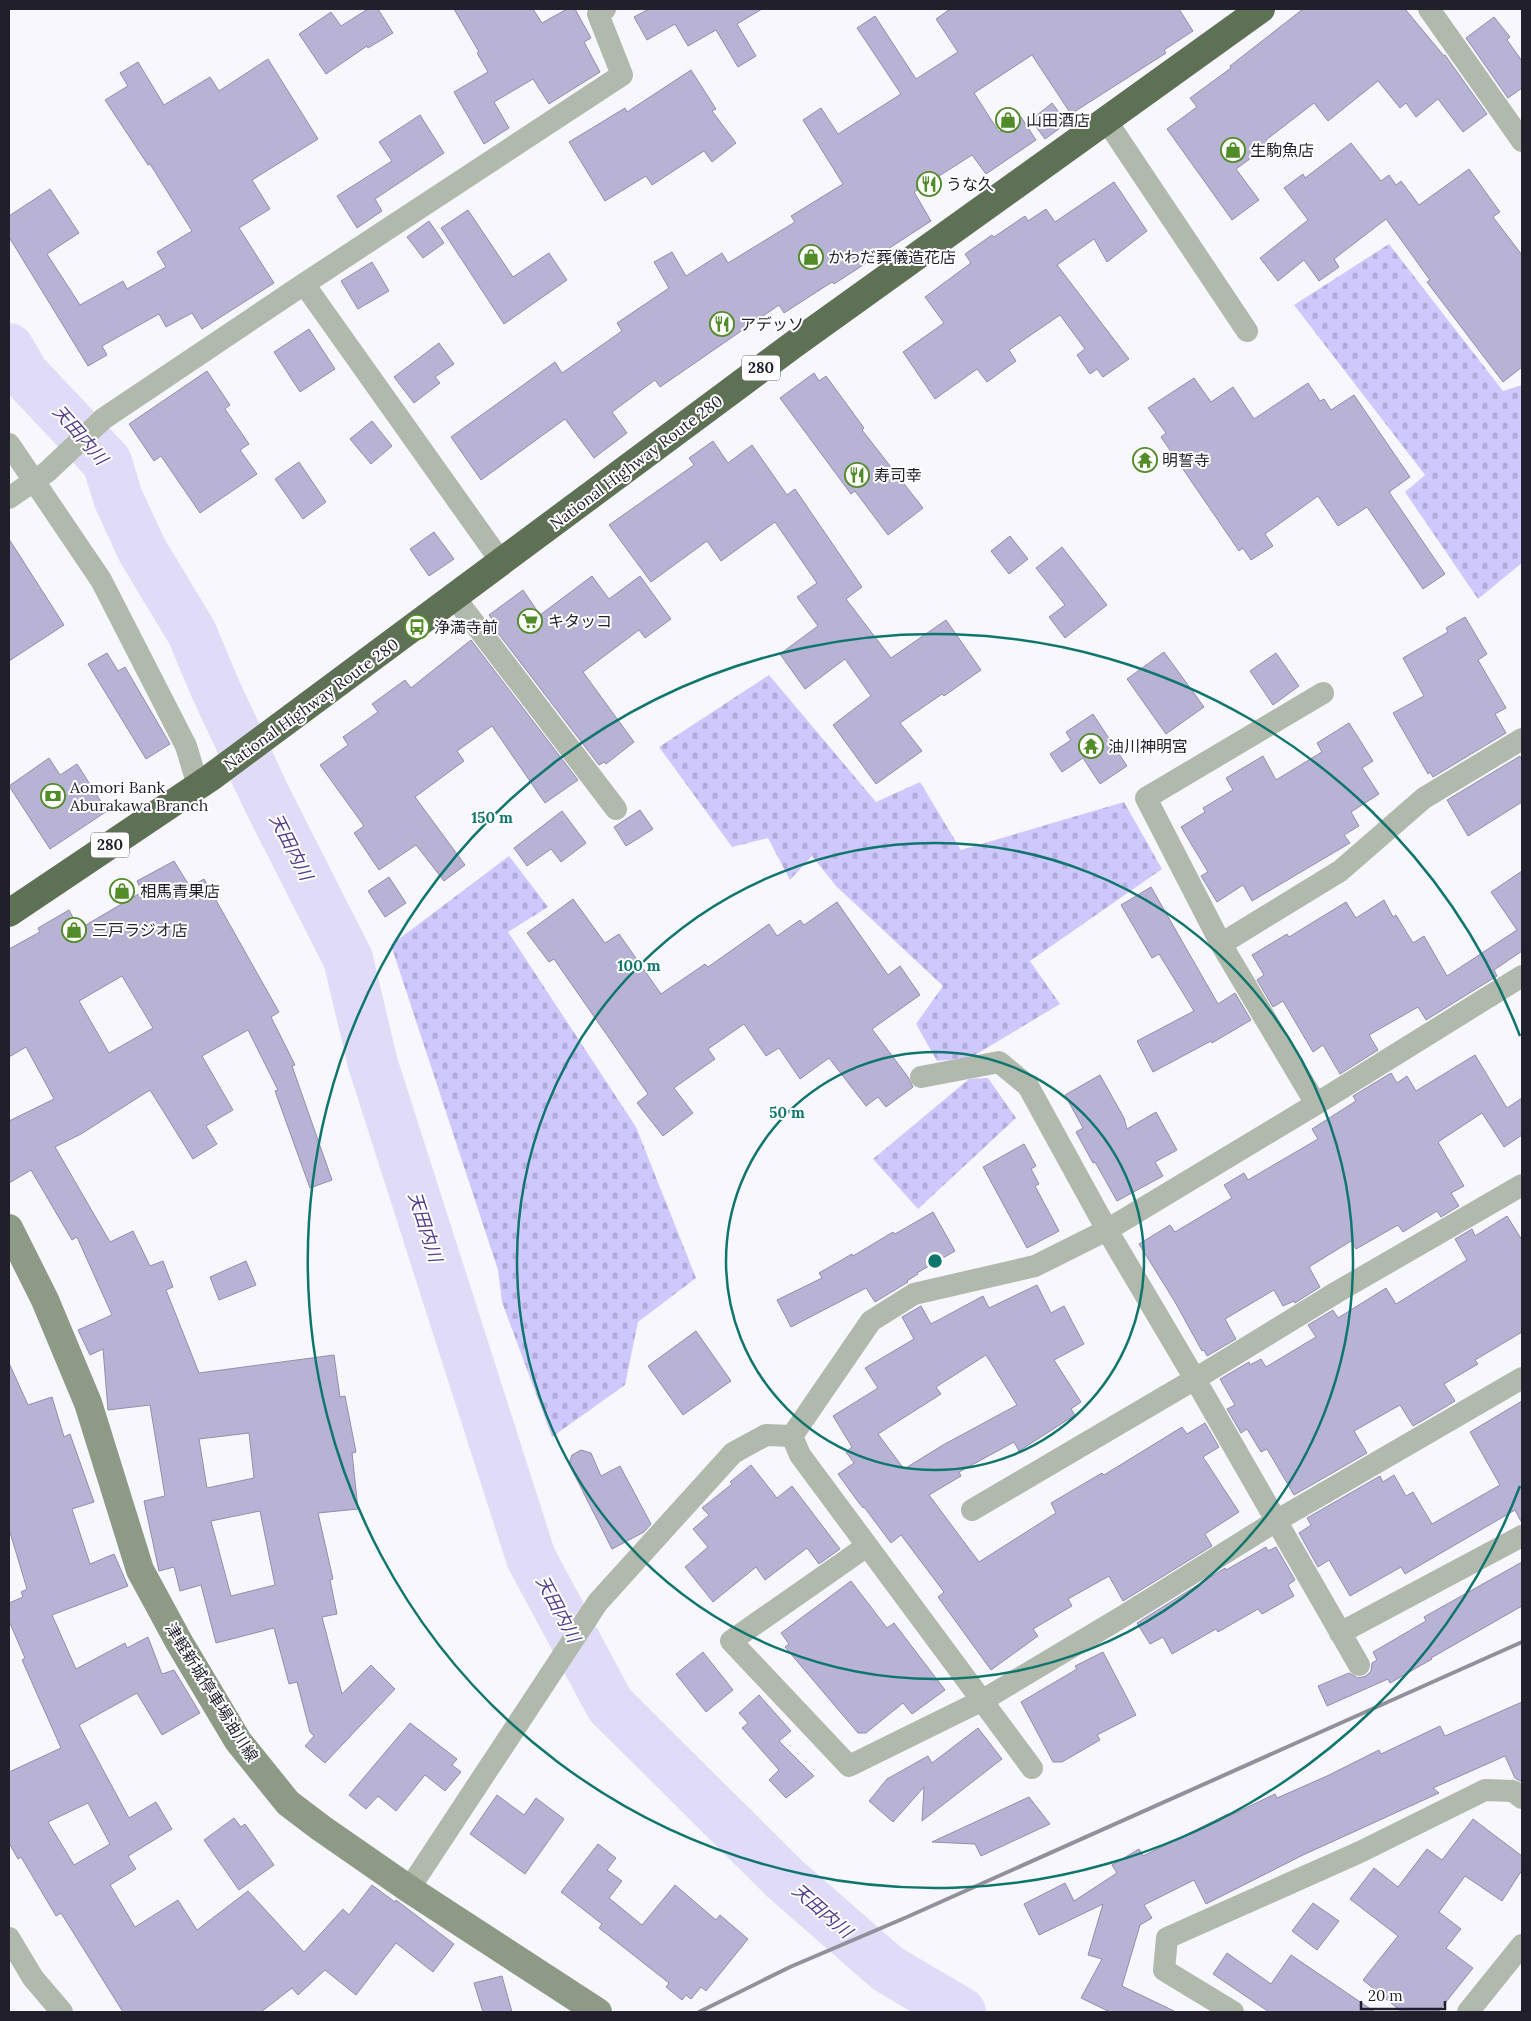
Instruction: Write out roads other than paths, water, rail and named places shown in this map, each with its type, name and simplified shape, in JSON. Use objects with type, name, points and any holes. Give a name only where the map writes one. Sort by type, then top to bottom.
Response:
[{"type":"highway","name":"National Highway Route 280","points":[[9,913],[204,782],[268,736],[800,340],[1261,9]]},
{"type":"main road","name":"津軽新城停車場油川線","points":[[9,1228],[45,1300],[88,1403],[140,1570],[178,1642],[238,1741],[288,1803],[409,1889],[598,2012]]},
{"type":"street","points":[[9,498],[40,477],[103,419],[622,75],[598,14],[605,9]]},
{"type":"street","points":[[1428,9],[1522,141]]},
{"type":"street","points":[[1106,120],[1247,331]]},
{"type":"street","points":[[304,284],[502,563]]},
{"type":"street","points":[[9,444],[40,477],[101,580],[204,782]]},
{"type":"street","points":[[455,598],[616,810]]},
{"type":"street","points":[[1316,1104],[1221,944],[1146,798],[1323,693]]},
{"type":"street","points":[[1221,944],[1340,871],[1424,798],[1522,739]]},
{"type":"street","points":[[792,1436],[871,1321],[914,1294],[1035,1266],[1107,1230],[1316,1104],[1522,976]]},
{"type":"street","points":[[921,1077],[999,1062],[1028,1086],[1107,1230],[1359,1665]]},
{"type":"street","points":[[972,1510],[1195,1379],[1336,1292],[1522,1185]]},
{"type":"street","points":[[867,1546],[731,1641],[849,1766],[983,1700],[1122,1617],[1276,1521],[1522,1378]]},
{"type":"street","points":[[409,1889],[598,1602],[733,1453],[766,1435],[792,1436]]},
{"type":"street","points":[[792,1436],[800,1455],[1032,1768]]},
{"type":"street","points":[[1340,1633],[1522,1536]]},
{"type":"street","points":[[1233,2012],[1164,1970],[1167,1938],[1360,1852],[1485,1790],[1513,1791],[1522,1798]]},
{"type":"street","points":[[9,1938],[33,1978],[62,2012]]},
{"type":"street","points":[[1468,2012],[1522,1945]]},
{"type":"waterway","name":"天田内川","points":[[9,348],[24,374],[107,462],[118,498],[142,550],[192,633],[215,688],[265,795],[348,959],[373,1064],[531,1558],[610,1705],[785,1879],[888,1969],[961,2012]]},
{"type":"railway","points":[[699,2012],[790,1967],[907,1917],[1522,1642]]},
{"type":"place","name":"山田酒店","points":[[1008,120]]},
{"type":"place","name":"生駒魚店","points":[[1233,150]]},
{"type":"place","name":"うな久","points":[[929,184]]},
{"type":"place","name":"かわだ葬儀造花店","points":[[811,257]]},
{"type":"place","name":"アデッソ","points":[[722,324]]},
{"type":"place","name":"明誓寺","points":[[1145,460]]},
{"type":"place","name":"寿司幸","points":[[857,475]]},
{"type":"place","name":"キタッコ","points":[[530,621]]},
{"type":"place","name":"浄満寺前","points":[[417,627]]},
{"type":"place","name":"油川神明宮","points":[[1091,746]]},
{"type":"place","name":"Aomori Bank Aburakawa Branch","points":[[53,796]]},
{"type":"place","name":"相馬青果店","points":[[122,891]]},
{"type":"place","name":"三戸ラジオ店","points":[[74,930]]}]
